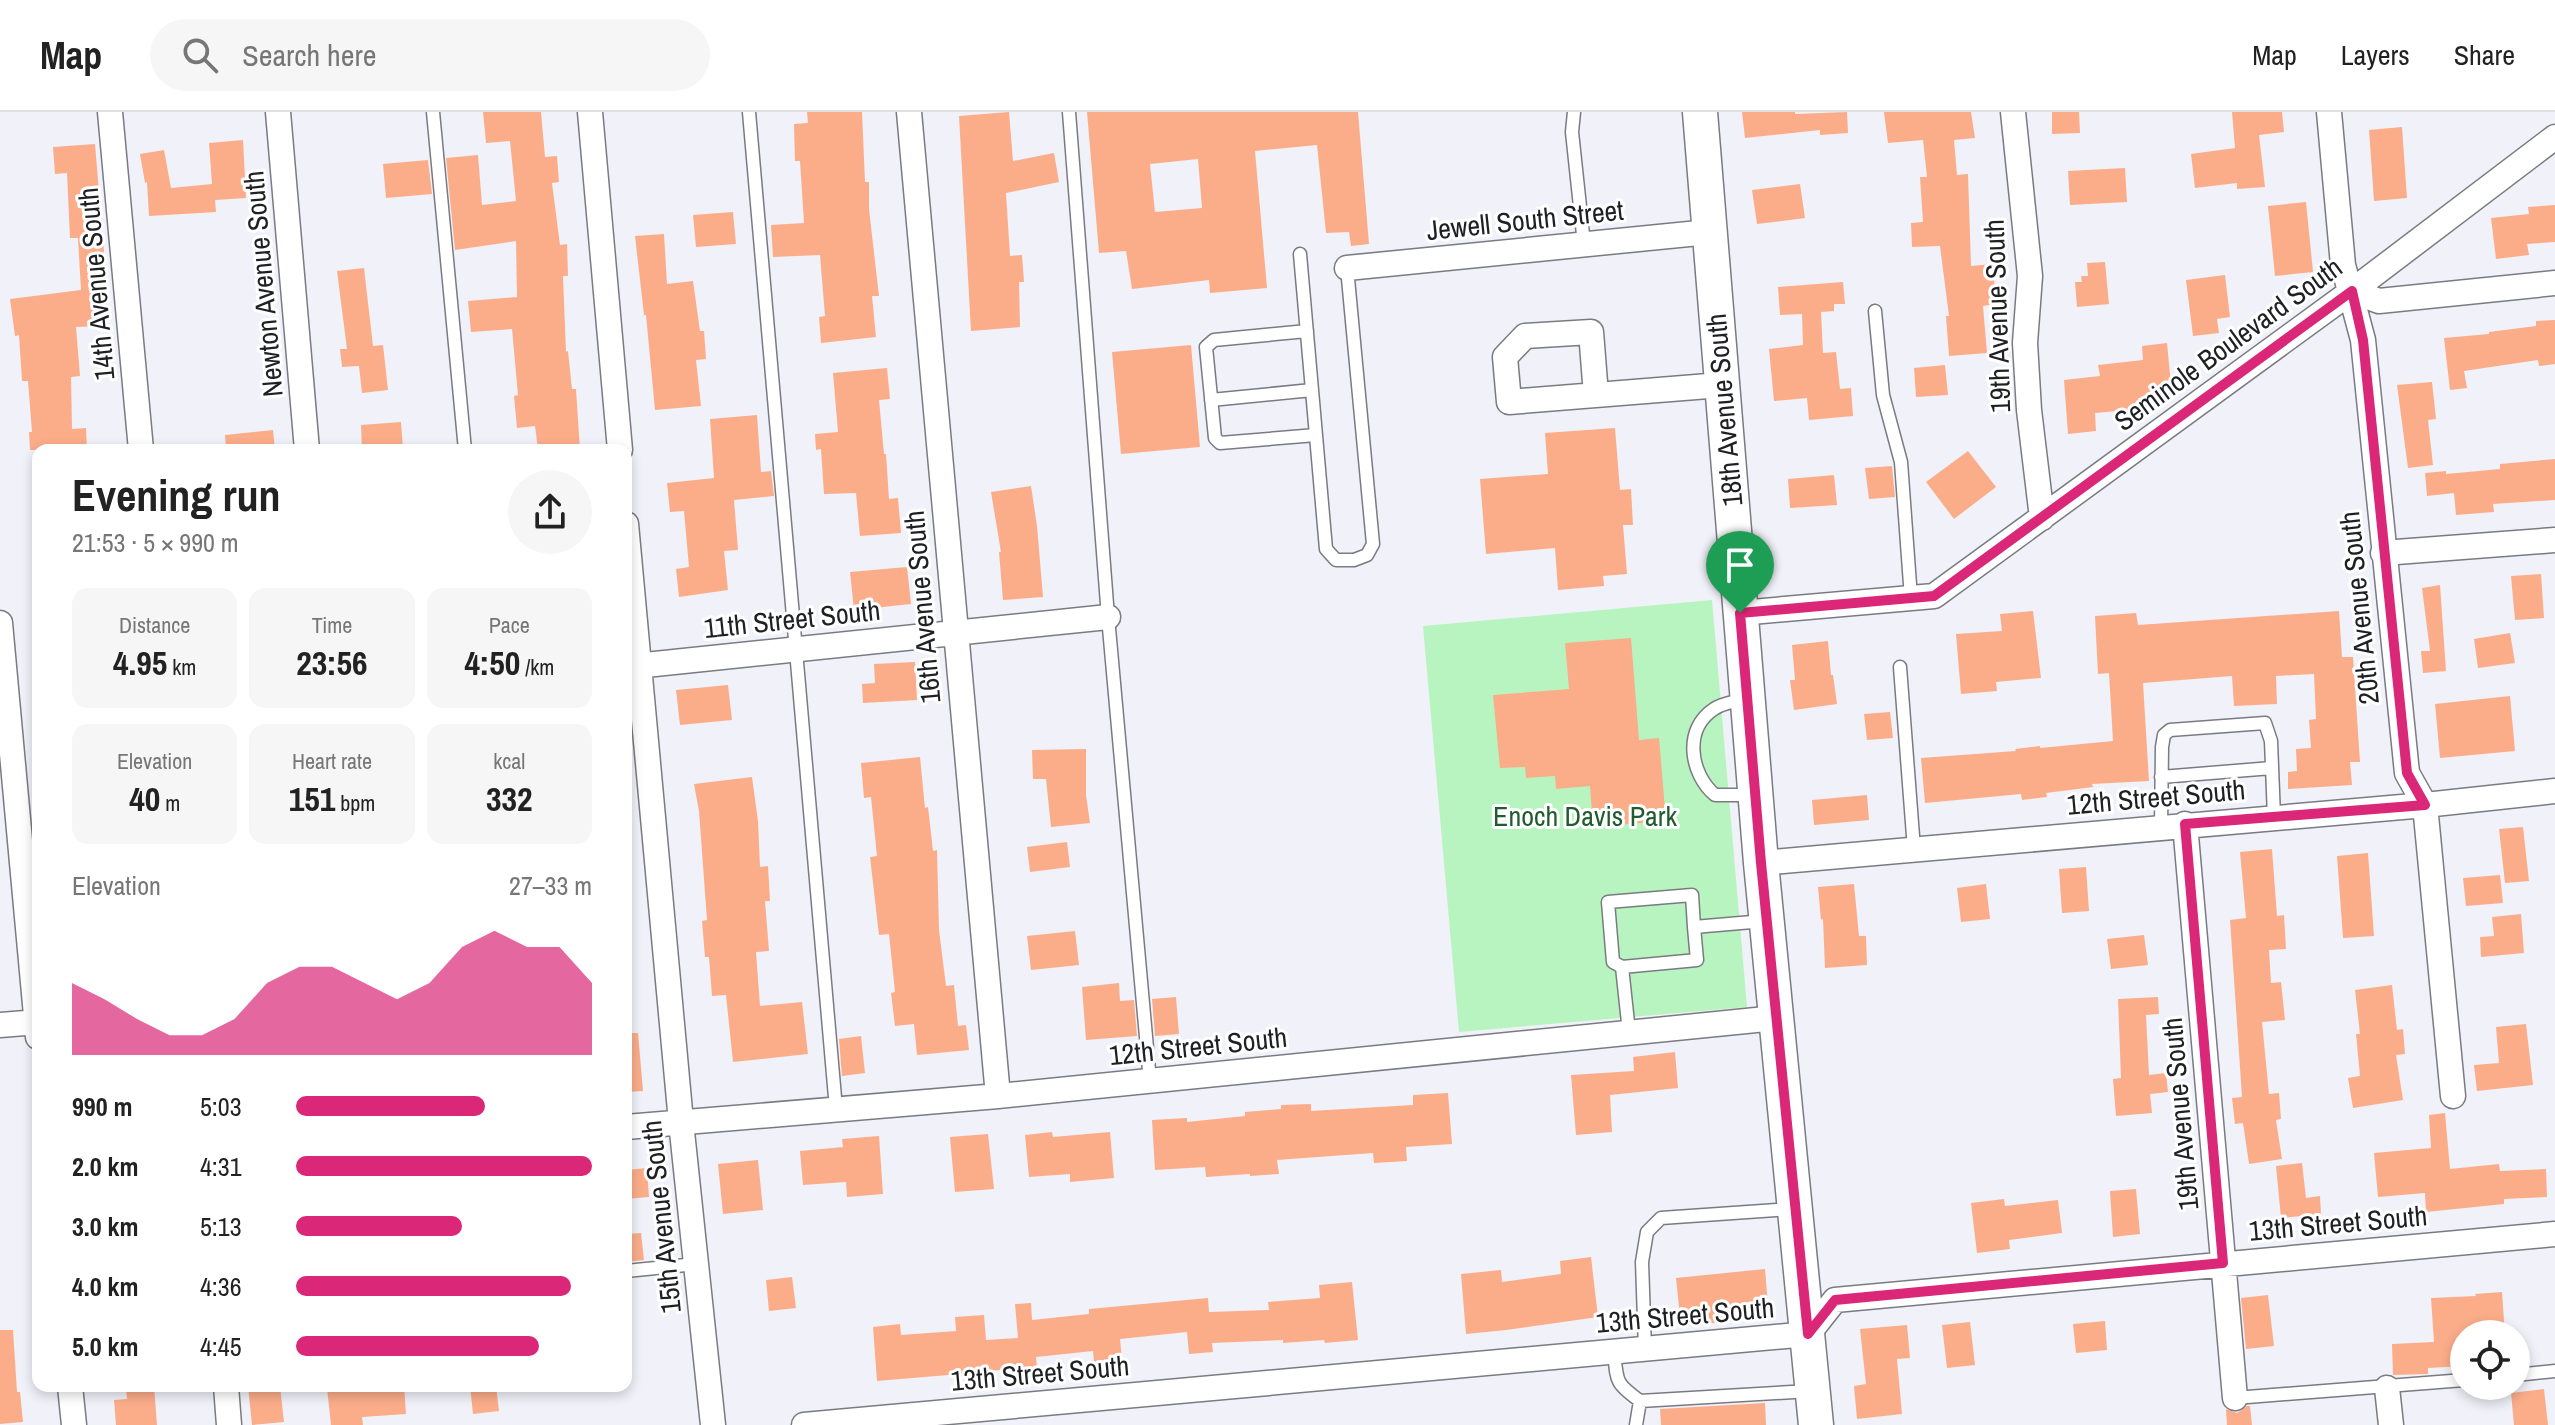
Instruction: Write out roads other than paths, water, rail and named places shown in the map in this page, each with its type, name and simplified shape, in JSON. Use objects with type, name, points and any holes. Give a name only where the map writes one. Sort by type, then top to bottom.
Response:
[{"type":"street","name":"14th Avenue South","points":[[110,112],[140,444]]},
{"type":"street","name":"Newton Avenue South","points":[[278,112],[306,444]]},
{"type":"street","points":[[590,112],[619,444]]},
{"type":"street","name":"16th Avenue South","points":[[909,112],[998,1096]]},
{"type":"street","name":"18th Avenue South","points":[[1700,112],[1761,863],[1816,1425]]},
{"type":"street","name":"19th Avenue South","points":[[2013,112],[2030,276],[2025,343],[2029,410],[2042,518]]},
{"type":"street","name":"20th Avenue South","points":[[2329,112],[2343,265],[2363,340],[2407,773],[2425,805],[2453,1096]]},
{"type":"street","name":"Seminole Boulevard South","points":[[1923,597],[2042,518],[2352,291],[2555,137]]},
{"type":"street","name":"Jewell South Street","points":[[1347,268],[1709,232]]},
{"type":"street","points":[[2352,291],[2379,301],[2555,283]]},
{"type":"street","points":[[1596,395],[1721,385]]},
{"type":"street","points":[[2383,553],[2555,540]]},
{"type":"street","points":[[1740,613],[1923,597]]},
{"type":"street","name":"11th Street South","points":[[632,666],[1108,617]]},
{"type":"street","points":[[0,623],[32,963]]},
{"type":"street","name":"15th Avenue South","points":[[632,666],[713,1425]]},
{"type":"street","name":"12th Street South","points":[[1761,863],[2555,791]]},
{"type":"street","name":"19th Avenue South","points":[[2173,825],[2223,1263],[2235,1398]]},
{"type":"street","name":"12th Street South","points":[[632,1126],[998,1096],[1776,1018]]},
{"type":"street","points":[[0,1025],[32,1027]]},
{"type":"street","name":"13th Street South","points":[[804,1425],[1808,1334],[1835,1300],[2555,1234]]},
{"type":"street","points":[[2387,1388],[2391,1425]]},
{"type":"street","points":[[71,1392],[74,1425]]},
{"type":"street","points":[[226,1392],[229,1425]]},
{"type":"lane","points":[[433,112],[464,444]]},
{"type":"lane","points":[[749,112],[836,1109]]},
{"type":"lane","points":[[1069,112],[1108,617],[1150,1081]]},
{"type":"lane","points":[[1574,112],[1572,132],[1584,244]]},
{"type":"lane","points":[[1300,254],[1326,549],[1336,560],[1354,560],[1367,555],[1373,544],[1347,268]]},
{"type":"lane","points":[[1875,311],[1883,395],[1901,462],[1923,597]]},
{"type":"lane","points":[[1307,331],[1210,342],[1206,347],[1215,438],[1220,443],[1316,435]]},
{"type":"lane","points":[[1211,400],[1312,390]]},
{"type":"lane","points":[[1900,667],[1914,849]]},
{"type":"lane","points":[[1747,698],[1715,708],[1700,722],[1693,741],[1696,767],[1703,785],[1715,795],[1756,795]]},
{"type":"lane","points":[[2173,825],[2161,777],[2164,735],[2170,730],[2265,723],[2271,741],[2274,817]]},
{"type":"lane","points":[[2161,777],[2272,768]]},
{"type":"lane","points":[[1692,895],[1694,927],[1697,960],[1622,967],[1613,962],[1608,902],[1692,895]]},
{"type":"lane","points":[[1694,927],[1767,921]]},
{"type":"lane","points":[[1622,967],[1629,1032]]},
{"type":"lane","points":[[1645,1349],[1642,1262],[1647,1232],[1661,1218],[1796,1209]]},
{"type":"lane","points":[[632,1270],[696,1264]]},
{"type":"lane","points":[[1614,1351],[1621,1387],[1640,1401],[1813,1390]]},
{"type":"lane","points":[[2530,1374],[2555,1371]]},
{"type":"lane","points":[[2235,1398],[2450,1381]]},
{"type":"lane","points":[[1636,1425],[1640,1401]]},
{"type":"park label","name":"Enoch Davis Park","points":[[1585,816]]}]
